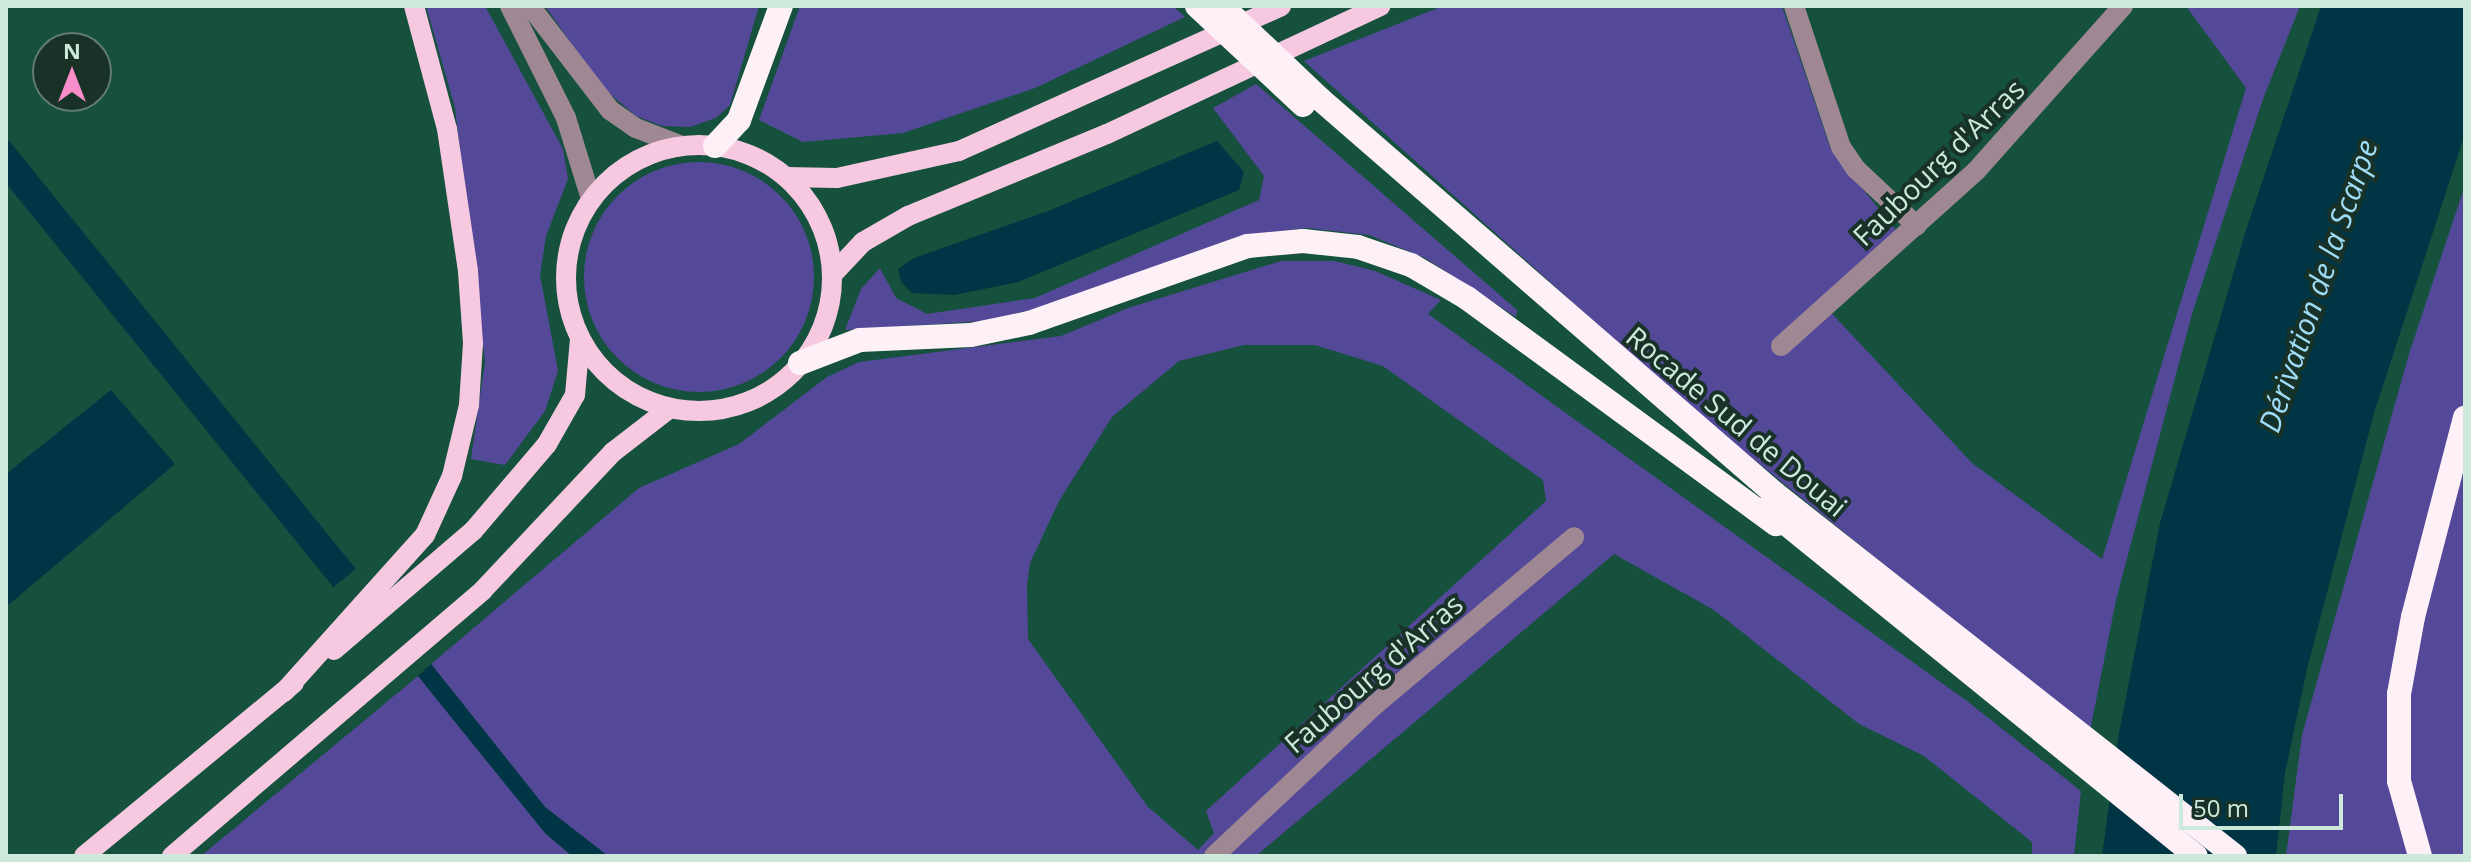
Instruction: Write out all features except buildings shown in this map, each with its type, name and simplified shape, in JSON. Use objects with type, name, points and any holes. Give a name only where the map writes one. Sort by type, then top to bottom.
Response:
[{"type":"highway","points":[[715,146],[739,120],[781,6]]},
{"type":"highway","name":"Rocade Sud de Douai","points":[[1197,6],[2074,747],[2196,856]]},
{"type":"highway","name":"Rocade Sud de Douai","points":[[1222,6],[1312,102],[1547,322],[1812,546],[2074,747],[2235,856]]},
{"type":"highway","points":[[800,363],[860,340],[971,335],[1029,323],[1248,246],[1303,241],[1358,247],[1411,265],[1467,298],[1751,507],[1812,546]]},
{"type":"highway","points":[[2420,856],[2399,781],[2399,694],[2415,607],[2465,418]]},
{"type":"main road","points":[[284,692],[425,535],[452,476],[467,417],[473,362],[468,271],[447,129],[414,6]]},
{"type":"main road","points":[[786,177],[846,177],[959,151],[1281,6]]},
{"type":"main road","points":[[832,275],[863,242],[908,216],[1107,134],[1380,6]]},
{"type":"main road","points":[[682,146],[715,146],[760,159],[786,177],[823,228],[832,275],[824,322],[800,363],[749,401],[702,411],[670,408],[625,388],[599,367],[580,339],[567,300],[566,260],[575,228],[591,199],[638,159],[682,146]]},
{"type":"main road","points":[[84,856],[449,553],[533,462],[570,409],[580,339]]},
{"type":"main road","points":[[172,856],[483,590],[613,452],[670,408]]},
{"type":"street","points":[[510,6],[566,118],[591,199]]},
{"type":"street","points":[[530,6],[610,110],[636,128],[682,146]]},
{"type":"street","points":[[1794,6],[1808,39],[1832,123],[1848,159],[1917,226]]},
{"type":"street","points":[[1807,6],[1808,39]]},
{"type":"street","name":"Faubourg d'Arras","points":[[1781,346],[1917,226],[2024,120],[2123,6]]},
{"type":"street","name":"Faubourg d'Arras","points":[[1214,856],[1376,704],[1574,537]]},
{"type":"shaded area","points":[[426,6],[485,6],[563,149],[568,179],[546,236],[540,275],[558,371],[545,411],[505,465],[471,459],[485,362],[455,108]]},
{"type":"shaded area","points":[[545,6],[759,6],[730,105],[716,118],[690,127],[662,126],[636,116],[603,88]]},
{"type":"shaded area","points":[[800,6],[1173,6],[1185,17],[1035,88],[903,133],[803,142],[759,120]]},
{"type":"shaded area","points":[[1443,6],[1782,6],[1831,150],[1896,230],[1823,304],[1972,463],[2102,559],[2246,88],[2186,6],[2300,6],[2263,99],[2192,314],[2116,600],[2090,731],[1689,407],[1304,61]]},
{"type":"shaded area","points":[[1256,84],[1517,310],[1516,317],[1425,258],[1369,235],[1307,228],[1237,237],[1039,308],[984,321],[845,330],[861,289],[880,268],[896,298],[927,314],[1035,298],[1259,200],[1264,176],[1213,108]]},
{"type":"shaded area","points":[[699,162],[743,170],[781,195],[806,233],[814,277],[806,321],[781,359],[743,384],[699,392],[655,384],[617,359],[592,321],[584,277],[592,233],[617,195],[655,170]]},
{"type":"shaded area","points":[[2465,185],[2465,856],[2286,856],[2302,735],[2409,354]]},
{"type":"shaded area","points":[[1281,261],[1335,261],[1375,271],[1441,300],[1428,314],[1967,701],[2081,791],[2074,856],[2032,856],[2032,842],[1924,756],[1859,724],[1714,610],[1614,554],[1256,856],[608,856],[545,807],[431,664],[639,488],[739,444],[827,377],[859,362],[1061,336],[1128,308]],"holes":[[[1244,345],[1315,345],[1383,366],[1543,480],[1546,501],[1206,811],[1214,833],[1198,850],[1148,807],[1028,639],[1027,585],[1030,563],[1059,501],[1112,417],[1179,361]]]},
{"type":"shaded area","points":[[418,676],[545,833],[572,856],[201,856]]},
{"type":"water","name":"Dérivation de la Scarpe","points":[[2321,6],[2465,6],[2465,134],[2374,413],[2307,669],[2285,773],[2276,856],[2102,856],[2119,733],[2160,523],[2246,230]]},
{"type":"water","points":[[6,137],[356,569],[333,587],[6,183]]},
{"type":"water","points":[[1217,141],[1244,172],[1239,190],[1018,282],[954,295],[912,293],[901,282],[898,269],[914,258],[1048,211]]},
{"type":"water","points":[[111,390],[175,464],[6,607],[6,474]]},
{"type":"water","points":[[431,664],[545,807],[608,856],[572,856],[545,833],[418,676]]}]
